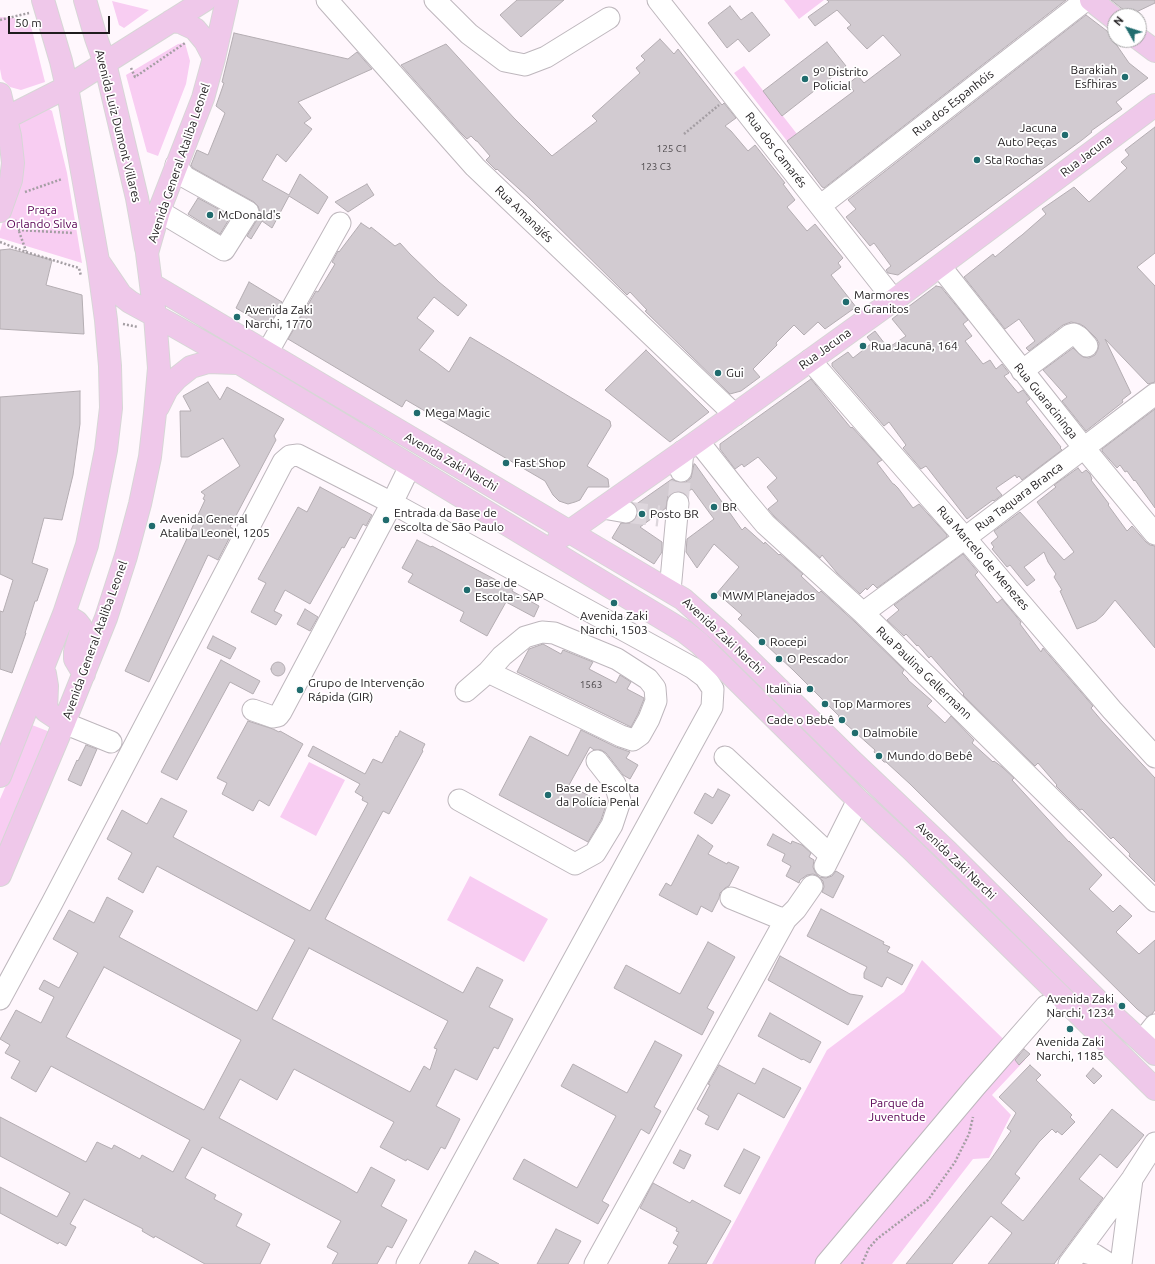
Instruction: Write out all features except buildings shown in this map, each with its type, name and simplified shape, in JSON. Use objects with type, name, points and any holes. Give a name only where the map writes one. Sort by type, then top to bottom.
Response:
[{"type":"main road","name":"Avenida Luiz Dumont Villares","points":[[85,0],[105,63],[137,198],[147,253]]},
{"type":"main road","points":[[3,119],[67,87],[205,0]]},
{"type":"main road","name":"Avenida General Ataliba Leonel","points":[[0,875],[64,724],[106,618],[126,556],[140,504],[150,457],[158,368],[155,316],[147,253],[159,211],[203,98],[227,0]]},
{"type":"main road","points":[[1091,0],[1107,13]]},
{"type":"main road","points":[[0,776],[64,614],[87,545],[106,450],[110,408],[110,366],[106,320],[89,264],[74,123],[61,61],[44,4]]},
{"type":"main road","points":[[171,21],[180,22],[195,29],[205,41],[214,58]]},
{"type":"main road","points":[[0,94],[3,119],[10,136],[13,163],[7,215]]},
{"type":"main road","name":"Rua Jacuna","points":[[531,539],[545,541],[552,540],[570,532],[603,508],[688,454],[735,415],[894,300],[1155,105]]},
{"type":"main road","name":"Avenida Zaki Narchi","points":[[89,264],[130,302],[239,363],[685,632],[699,643],[858,800],[911,849],[1154,1087]]},
{"type":"main road","name":"Avenida Zaki Narchi","points":[[151,284],[683,599],[727,638],[1055,958],[1148,1036]]},
{"type":"main road","points":[[155,414],[167,389],[177,378],[191,367],[208,362],[239,363]]},
{"type":"main road","points":[[64,614],[77,622],[81,627],[74,655],[84,674]]},
{"type":"main road","points":[[44,667],[47,686],[46,711],[64,724]]},
{"type":"street","name":"Rua Amanajés","points":[[327,0],[475,167],[735,415]]},
{"type":"street","points":[[435,0],[470,34],[505,61],[525,64],[546,57],[609,18]]},
{"type":"street","name":"Rua dos Camarés","points":[[658,0],[894,300]]},
{"type":"street","name":"Rua dos Espanhóis","points":[[820,206],[1086,0]]},
{"type":"street","points":[[159,211],[224,250],[248,212],[184,177],[176,165]]},
{"type":"street","points":[[267,354],[340,223]]},
{"type":"street","name":"Rua Guaracininga","points":[[940,266],[1022,371],[1155,534]]},
{"type":"street","points":[[1022,371],[1070,335],[1074,334],[1079,337],[1087,346]]},
{"type":"street","name":"Rua Marcelo de Menezes","points":[[810,360],[1112,710],[1155,757]]},
{"type":"street","name":"Rua Taquara Branca","points":[[863,613],[965,538],[1155,394]]},
{"type":"street","name":"Rua Paulina Gellermann","points":[[688,454],[740,494],[765,524],[863,613],[1155,901]]},
{"type":"street","points":[[0,999],[52,903],[283,462],[290,456],[298,455],[392,503],[693,668],[705,677],[713,689],[712,707],[407,1264]]},
{"type":"street","points":[[253,710],[273,717],[278,716],[281,712],[392,503],[410,466]]},
{"type":"street","points":[[603,508],[626,512]]},
{"type":"street","points":[[670,591],[671,513]]},
{"type":"street","points":[[466,691],[488,672],[502,656],[525,637],[542,632],[554,633],[617,659],[648,679],[655,688],[656,701],[649,719],[640,735],[633,740],[621,736],[488,672]]},
{"type":"street","points":[[64,724],[112,742]]},
{"type":"street","points":[[725,757],[827,860],[858,800]]},
{"type":"street","points":[[459,800],[575,864],[596,853],[612,825],[620,801],[615,784],[597,761]]},
{"type":"street","points":[[595,1264],[786,919],[796,909],[812,886]]},
{"type":"street","points":[[731,898],[777,917],[786,919]]},
{"type":"street","points":[[826,1264],[975,1087],[1046,1006]]},
{"type":"street","points":[[1075,1257],[1132,1179],[1155,1144]]},
{"type":"street","points":[[1121,1264],[1132,1179]]},
{"type":"street","points":[[1075,1257],[1095,1255],[1109,1264]]},
{"type":"path","points":[[0,20],[44,4]]},
{"type":"path","points":[[131,68],[134,77],[187,42]]},
{"type":"path","points":[[684,134],[732,94]]},
{"type":"path","points":[[22,193],[62,179]]},
{"type":"path","points":[[7,215],[18,230],[26,252]]},
{"type":"path","points":[[18,230],[73,233]]},
{"type":"path","points":[[0,242],[26,252],[89,264]]},
{"type":"path","points":[[862,1264],[869,1248],[877,1239],[928,1200],[955,1162],[969,1134],[974,1113]]},
{"type":"green space","points":[[784,0],[824,0],[799,19]]},
{"type":"green space","points":[[112,1],[149,10],[124,28],[119,25]]},
{"type":"green space","points":[[0,17],[23,19],[31,26],[45,82],[21,90],[10,87],[2,79],[0,69]]},
{"type":"green space","points":[[185,43],[190,61],[186,84],[158,156],[147,152],[126,75],[178,44]]},
{"type":"green space","points":[[744,66],[797,134],[787,141],[734,73]]},
{"type":"green space","name":"Praça Orlando Silva","points":[[46,107],[52,111],[67,173],[82,263],[0,238],[0,231],[17,177],[12,125]]},
{"type":"green space","points":[[32,725],[50,732],[0,853],[0,799]]},
{"type":"green space","points":[[309,762],[345,780],[316,836],[280,817]]},
{"type":"green space","points":[[470,876],[548,919],[524,962],[447,920]]},
{"type":"green space","name":"Parque da Juventude","points":[[922,960],[1025,1060],[992,1095],[1011,1115],[989,1158],[973,1159],[892,1264],[712,1264],[827,1050],[904,992]]},
{"type":"tunnel","points":[[678,503],[681,471]]},
{"type":"tunnel","points":[[626,512],[659,516]]},
{"type":"place","name":"Barakiah Esfhiras","points":[[1125,77]]},
{"type":"place","name":"9º Distrito Policial","points":[[805,79]]},
{"type":"place","name":"Jacuna Auto Peças","points":[[1065,135]]},
{"type":"place","name":"Sta Rochas","points":[[977,160]]},
{"type":"place","name":"McDonald's","points":[[210,215]]},
{"type":"place","name":"Marmores e Granitos","points":[[846,302]]},
{"type":"place","name":"Avenida Zaki Narchi, 1770","points":[[237,317]]},
{"type":"place","name":"Rua Jacunã, 164","points":[[863,346]]},
{"type":"place","name":"Gui","points":[[718,373]]},
{"type":"place","name":"Mega Magic","points":[[417,413]]},
{"type":"place","name":"Fast Shop","points":[[506,463]]},
{"type":"place","name":"BR","points":[[714,507]]},
{"type":"place","name":"Posto BR","points":[[642,514]]},
{"type":"place","name":"Entrada da Base de escolta de São Paulo","points":[[386,520]]},
{"type":"place","name":"Avenida General Ataliba Leonel, 1205","points":[[152,526]]},
{"type":"place","name":"Base de Escolta - SAP","points":[[467,590]]},
{"type":"place","name":"MWM Planejados","points":[[714,596]]},
{"type":"place","name":"Avenida Zaki Narchi, 1503","points":[[614,603]]},
{"type":"place","name":"Rocepi","points":[[762,642]]},
{"type":"place","name":"O Pescador","points":[[779,659]]},
{"type":"place","name":"Italinia","points":[[810,689]]},
{"type":"place","name":"Grupo de Intervenção Rápida (GIR)","points":[[300,690]]},
{"type":"place","name":"Top Marmores","points":[[825,704]]},
{"type":"place","name":"Cade o Bebê","points":[[842,720]]},
{"type":"place","name":"Dalmobile","points":[[855,733]]},
{"type":"place","name":"Mundo do Bebê","points":[[879,756]]},
{"type":"place","name":"Base de Escolta da Polícia Penal","points":[[548,795]]},
{"type":"place","name":"Avenida Zaki Narchi, 1234","points":[[1122,1006]]},
{"type":"place","name":"Avenida Zaki Narchi, 1185","points":[[1070,1029]]}]
